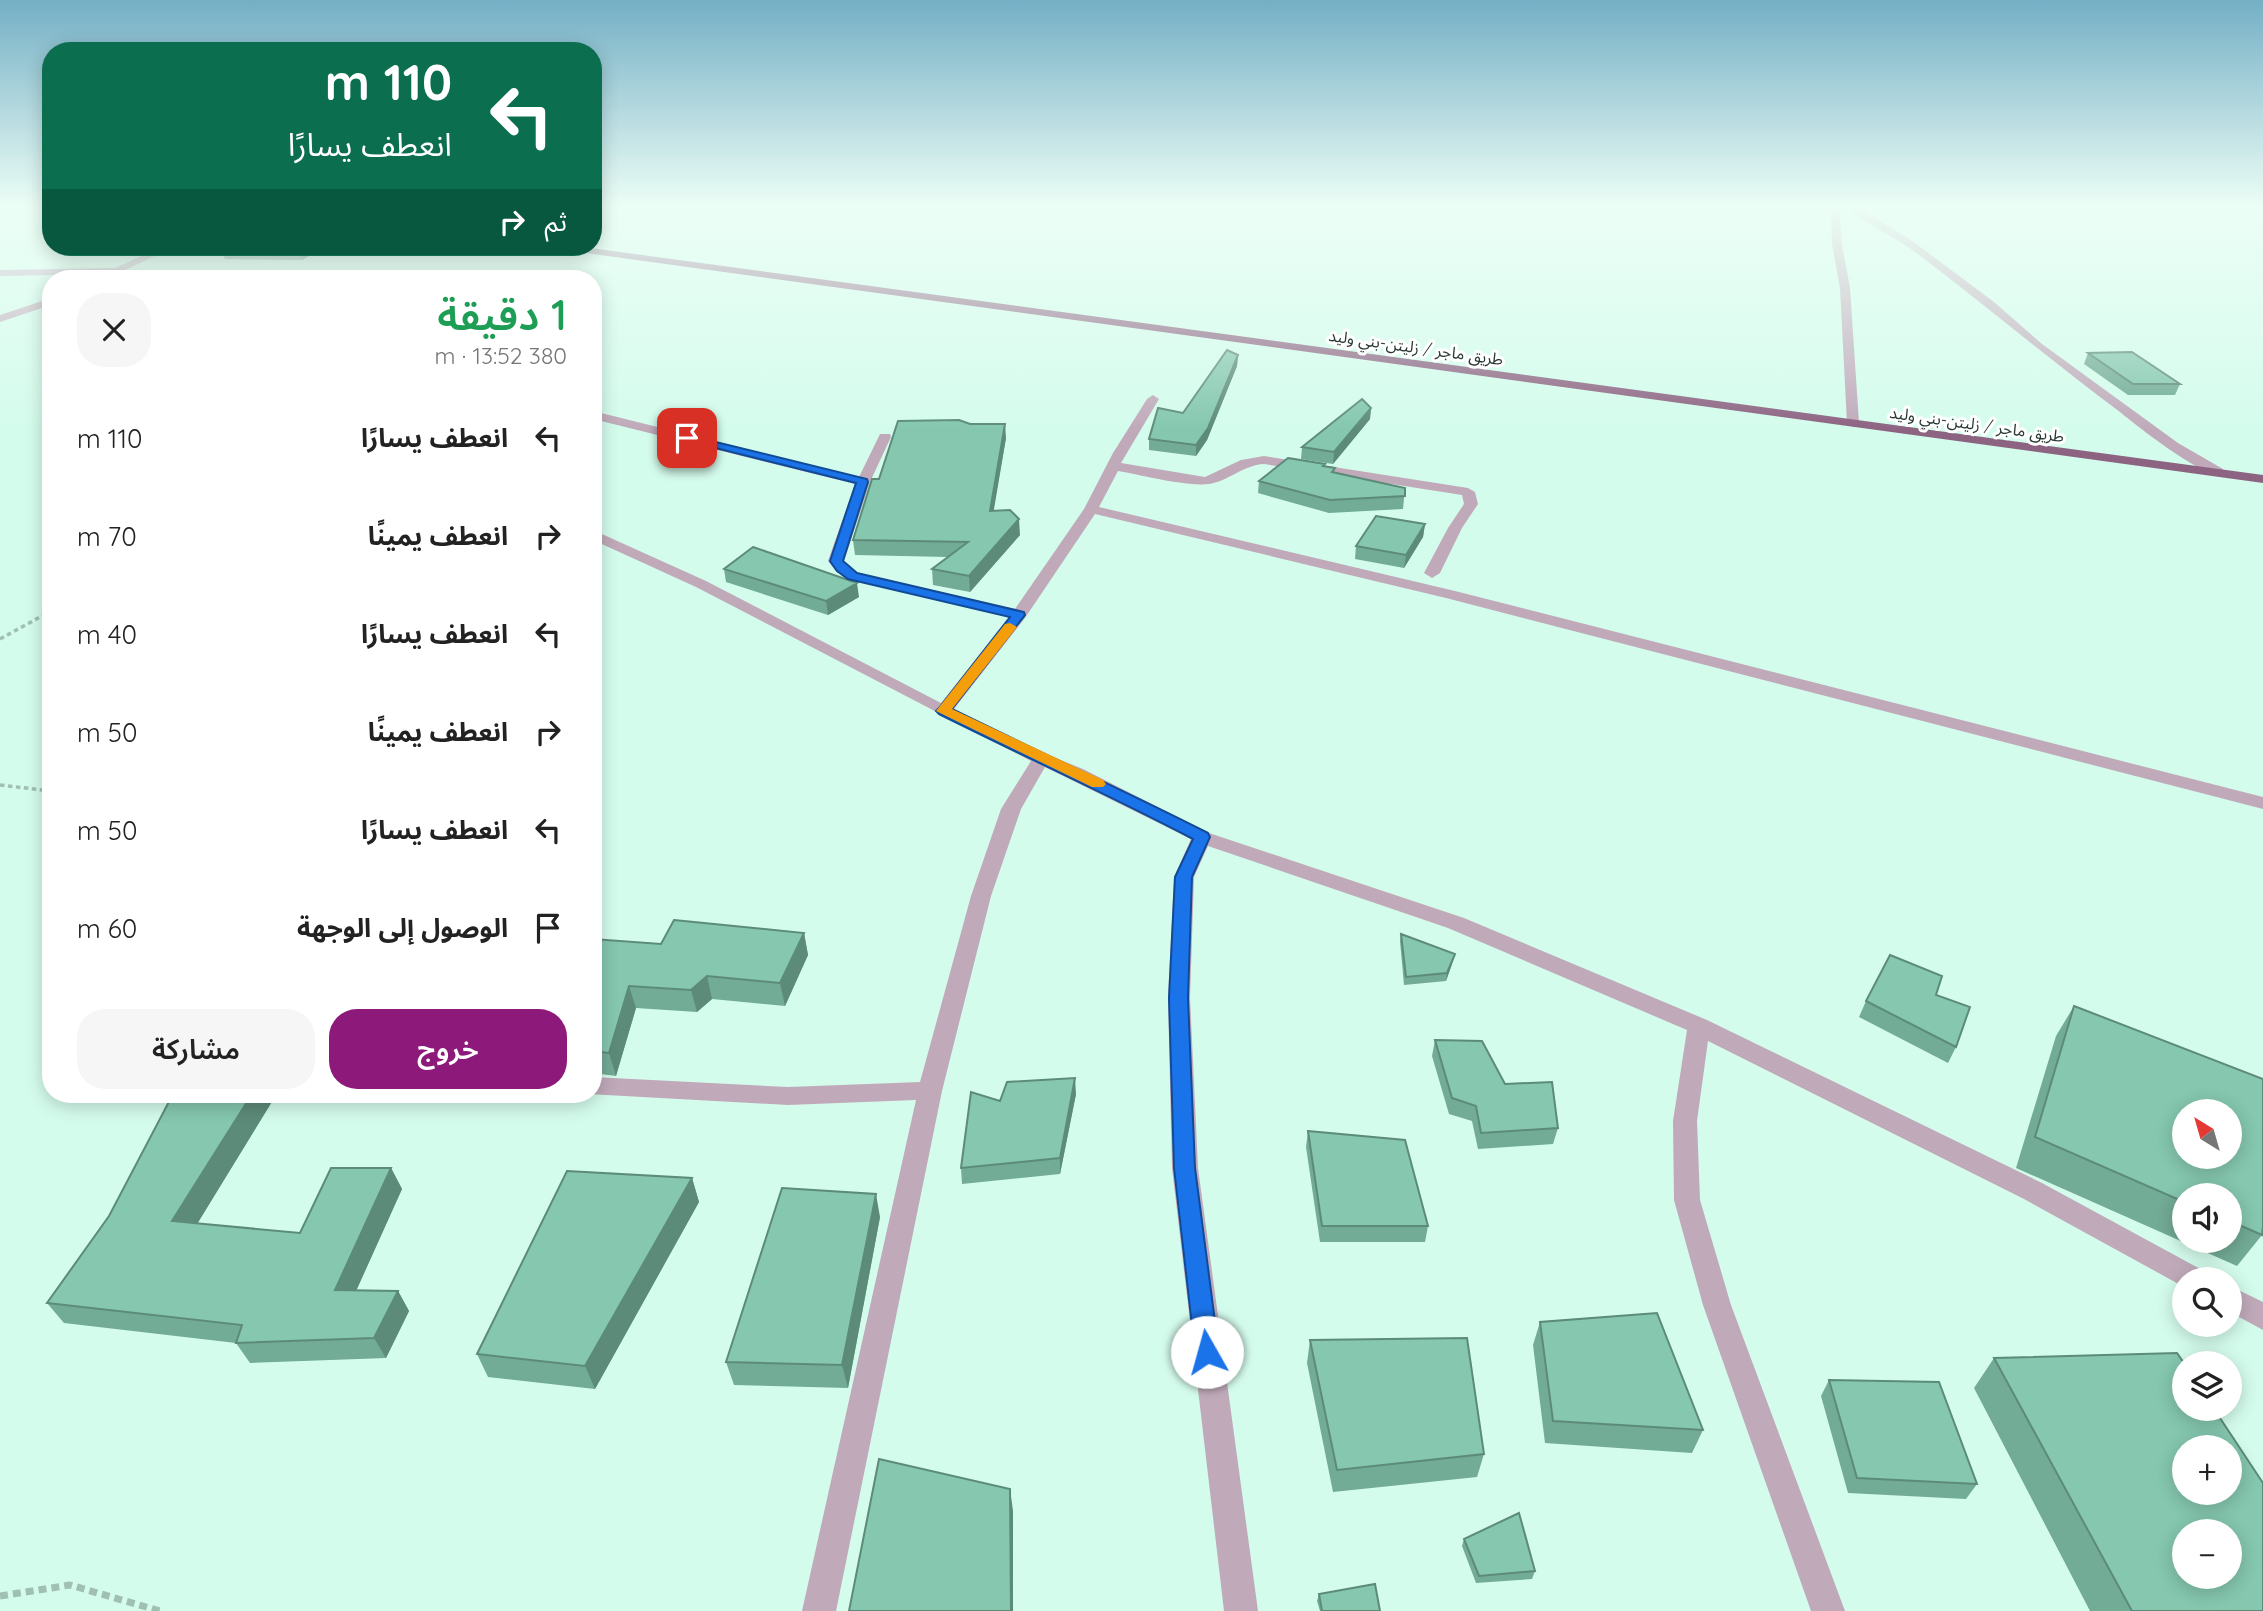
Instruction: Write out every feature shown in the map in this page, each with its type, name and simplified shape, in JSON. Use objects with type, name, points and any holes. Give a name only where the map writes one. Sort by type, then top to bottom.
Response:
[{"type":"highway","name":"طريق ماجر / زليتن-بني وليد","points":[[807,280],[2263,478]]},
{"type":"street","points":[[1843,280],[1853,423]]},
{"type":"street","points":[[1958,280],[2038,346],[2173,446],[2218,472]]},
{"type":"street","points":[[5,317],[42,304]]},
{"type":"street","points":[[5,317],[37,316]]},
{"type":"street","points":[[944,711],[1019,615],[1091,509],[1113,466],[1153,400]]},
{"type":"street","points":[[602,417],[863,482]]},
{"type":"street","points":[[885,437],[863,482],[836,561],[841,568],[853,576],[1019,615]]},
{"type":"street","points":[[1113,466],[1205,481],[1218,478],[1244,461],[1264,460],[1468,492],[1471,505],[1455,528],[1432,573]]},
{"type":"street","points":[[1091,509],[1462,597],[2263,803]]},
{"type":"street","points":[[602,538],[701,584],[944,711],[1041,759],[1076,773],[1202,837],[1456,923],[1699,1026],[2033,1191],[2172,1267]]},
{"type":"street","points":[[818,1611],[930,1091],[981,896],[1011,809],[1041,759]]},
{"type":"street","points":[[1202,837],[1184,877],[1179,998],[1185,1168],[1241,1611]]},
{"type":"street","points":[[1699,1026],[1685,1121],[1687,1200],[1717,1305],[1828,1611]]},
{"type":"street","points":[[602,1086],[788,1096],[869,1091],[930,1091]]},
{"type":"street","points":[[2242,1305],[2263,1317]]},
{"type":"path","points":[[0,639],[42,616]]},
{"type":"path","points":[[0,785],[42,790]]},
{"type":"path","points":[[0,1596],[70,1585],[160,1611]]},
{"type":"building","points":[[1227,350],[1238,355],[1208,428],[1196,445],[1149,439],[1158,408],[1183,413]]},
{"type":"building","points":[[2132,352],[2180,384],[2133,384],[2088,353]]},
{"type":"building","points":[[1362,399],[1371,408],[1334,452],[1302,447]]},
{"type":"building","points":[[959,420],[970,424],[1005,424],[990,511],[1010,510],[1019,519],[969,576],[932,569],[968,542],[853,540],[872,479],[879,479],[898,421]]},
{"type":"building","points":[[1288,458],[1325,464],[1323,466],[1335,468],[1332,472],[1405,488],[1405,496],[1330,500],[1259,481]]},
{"type":"building","points":[[1376,516],[1425,524],[1406,555],[1356,546]]},
{"type":"building","points":[[753,547],[857,583],[826,601],[724,569]]},
{"type":"building","points":[[674,920],[804,933],[780,983],[707,976],[691,990],[629,986],[609,1053],[602,1052],[602,940],[661,944]]},
{"type":"building","points":[[1401,934],[1455,954],[1447,973],[1406,977]]},
{"type":"building","points":[[1890,955],[1942,976],[1936,995],[1970,1007],[1956,1047],[1866,1001]]},
{"type":"building","points":[[2074,1006],[2263,1079],[2262,1235],[2242,1226],[2242,1183],[2172,1183],[2172,1197],[2035,1137]]},
{"type":"building","points":[[1435,1040],[1482,1041],[1505,1084],[1552,1082],[1558,1128],[1481,1133],[1476,1106],[1452,1098]]},
{"type":"building","points":[[1075,1078],[1060,1158],[961,1168],[971,1092],[1000,1101],[1007,1082]]},
{"type":"building","points":[[168,1103],[246,1103],[172,1221],[300,1233],[331,1168],[391,1168],[335,1290],[398,1291],[374,1338],[236,1343],[242,1325],[47,1303],[109,1216]]},
{"type":"building","points":[[1308,1131],[1405,1140],[1428,1226],[1322,1226]]},
{"type":"building","points":[[567,1171],[692,1178],[585,1366],[477,1354]]},
{"type":"building","points":[[782,1188],[876,1194],[842,1365],[726,1362]]},
{"type":"building","points":[[1657,1313],[1703,1430],[1553,1421],[1540,1322]]},
{"type":"building","points":[[1467,1338],[1484,1454],[1337,1470],[1310,1340]]},
{"type":"building","points":[[2172,1353],[2172,1421],[2222,1421],[2231,1435],[2172,1435],[2172,1505],[2242,1505],[2242,1451],[2263,1483],[2263,1611],[2132,1611],[1994,1358]]},
{"type":"building","points":[[1829,1380],[1939,1382],[1977,1484],[1857,1478]]},
{"type":"building","points":[[879,1459],[1010,1489],[1011,1611],[849,1611]]},
{"type":"building","points":[[1519,1513],[1535,1571],[1479,1576],[1464,1539]]},
{"type":"building","points":[[1375,1584],[1380,1611],[1322,1611],[1319,1594]]},
{"type":"slow traffic","points":[[1010,627],[944,711],[1098,784]]},
{"type":"route","points":[[687,438],[863,482],[836,561],[841,568],[853,576],[901,589],[1019,615],[944,711],[1041,759],[1076,773],[1202,837],[1184,877],[1179,998],[1185,1168],[1207,1352]]}]
